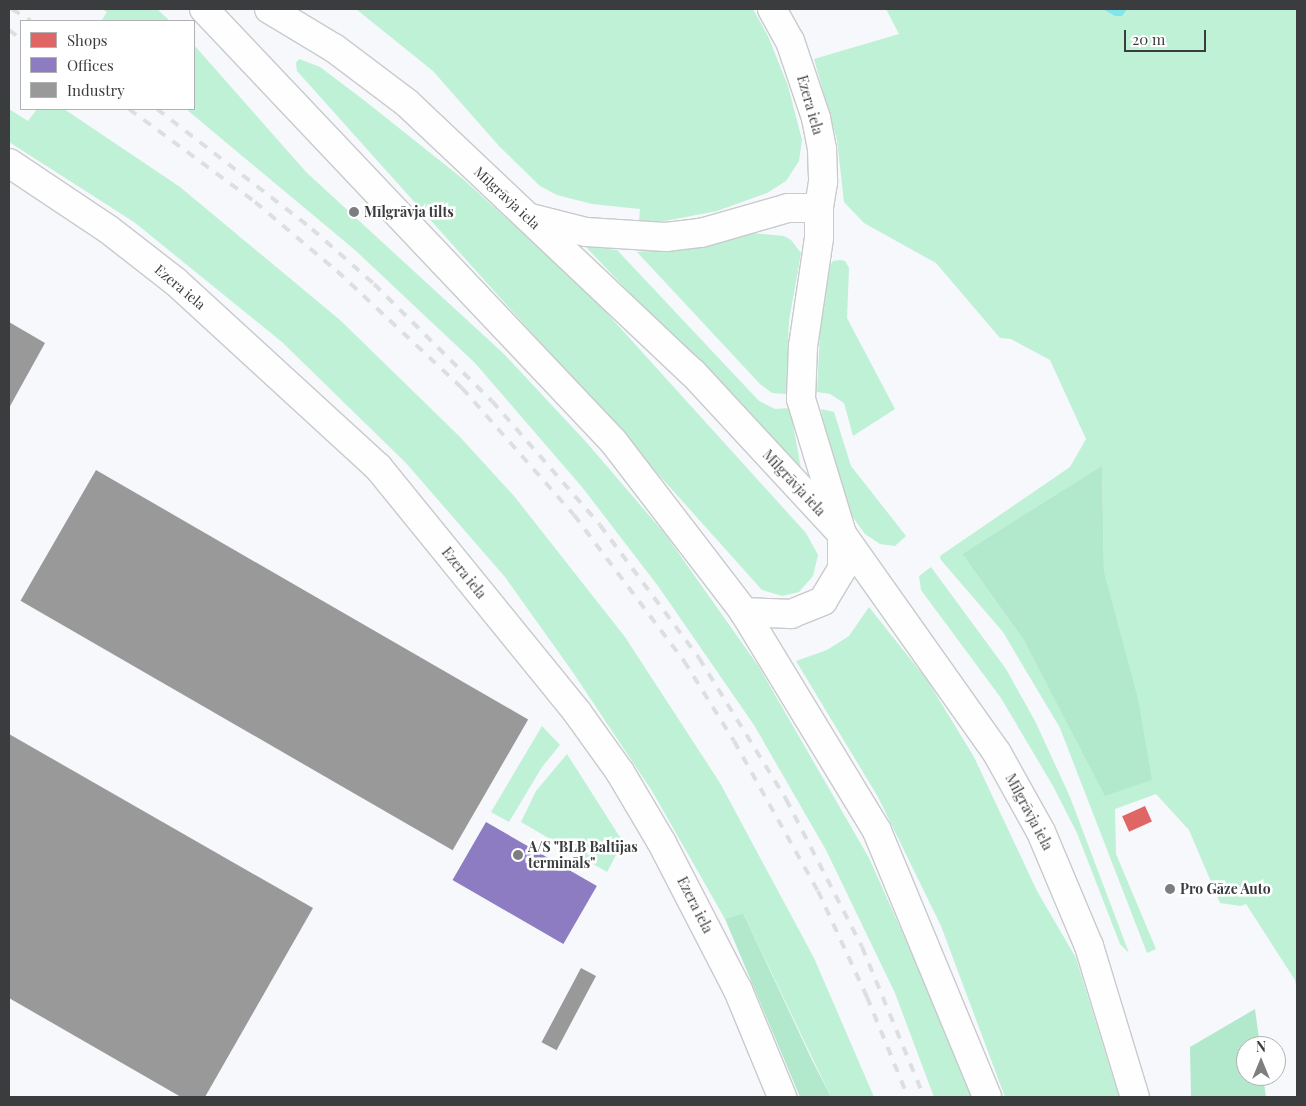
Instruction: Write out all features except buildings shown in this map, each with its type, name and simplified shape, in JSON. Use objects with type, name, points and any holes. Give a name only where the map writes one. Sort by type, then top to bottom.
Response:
[{"type":"main road","points":[[204,9],[613,441],[744,612],[878,831],[987,1097]]},
{"type":"main road","name":"Mīlgrāvja iela","points":[[269,9],[334,48],[407,103],[693,373],[842,534],[997,752],[1041,832],[1089,946],[1135,1097]]},
{"type":"main road","name":"Ezera iela","points":[[772,9],[790,42],[816,118],[822,149],[823,182],[818,208],[819,238],[803,346],[801,399],[842,534]]},
{"type":"main road","name":"Ezera iela","points":[[9,163],[108,229],[176,282],[378,466],[577,712],[620,772],[662,843],[738,990],[782,1097]]},
{"type":"main road","points":[[528,217],[586,232],[666,237],[701,233],[788,208],[818,208]]},
{"type":"main road","points":[[744,612],[791,614],[823,601],[842,569],[842,534]]},
{"type":"green space","points":[[102,9],[157,9],[169,20],[102,20],[107,12]]},
{"type":"green space","points":[[356,9],[753,9],[768,36],[788,86],[802,140],[799,161],[786,181],[767,193],[717,211],[665,221],[639,222],[640,209],[592,204],[557,195],[540,186],[499,146],[433,71]]},
{"type":"green space","points":[[886,9],[1297,9],[1297,991],[1295,980],[1246,904],[1241,906],[1220,903],[1189,830],[1156,794],[1115,809],[1116,854],[1156,949],[1147,953],[1060,728],[1003,632],[941,560],[940,556],[1070,467],[1086,439],[1050,360],[1011,339],[1000,338],[936,263],[864,223],[844,202],[837,140],[814,59],[899,34]],"holes":[[[1102,467],[1104,572],[1024,640],[962,554]]]},
{"type":"green space","points":[[195,46],[306,172],[504,354],[587,443],[665,534],[759,667],[869,858],[955,1050],[971,1097],[934,1097],[895,993],[826,850],[754,725],[658,586],[582,487],[475,363],[355,250],[187,110],[195,110]]},
{"type":"green space","points":[[299,59],[320,67],[463,179],[585,289],[806,533],[818,555],[813,576],[799,592],[782,596],[762,590],[297,71],[296,63]]},
{"type":"green space","points":[[9,109],[28,121],[36,110],[65,110],[180,187],[340,320],[460,437],[514,496],[625,637],[720,783],[814,958],[874,1097],[831,1097],[743,913],[725,919],[652,791],[572,671],[505,577],[406,463],[282,342],[134,222],[9,142]]},
{"type":"green space","points":[[751,233],[784,236],[791,240],[801,253],[789,321],[786,394],[772,393],[760,384],[637,252],[699,246]]},
{"type":"green space","points":[[585,246],[617,250],[759,401],[775,409],[790,408],[802,474]]},
{"type":"green space","points":[[833,261],[845,261],[849,268],[847,318],[895,409],[853,436],[844,403],[830,394],[817,392],[820,332],[830,266]]},
{"type":"green space","points":[[821,409],[834,412],[851,466],[906,536],[895,546],[880,544],[865,534],[852,516],[831,461]]},
{"type":"green space","points":[[1102,466],[1104,572],[1138,699],[1152,780],[1105,796],[1024,640],[962,554]]},
{"type":"green space","points":[[931,567],[1006,669],[1035,721],[1070,797],[1129,953],[1120,944],[1077,833],[1053,786],[1001,698],[921,590],[919,576]]},
{"type":"green space","points":[[869,607],[927,680],[974,757],[1037,891],[1076,958],[1119,1097],[1005,1097],[941,926],[878,797],[796,661],[827,650],[849,636]]},
{"type":"green space","points":[[542,726],[560,745],[542,767],[509,822],[491,812]]},
{"type":"green space","points":[[567,754],[623,842],[607,872],[521,822],[536,791]]},
{"type":"green space","points":[[743,913],[831,1097],[800,1097],[725,919]]},
{"type":"green space","points":[[1255,1009],[1259,1036],[1236,1036],[1236,1086],[1264,1086],[1266,1097],[1191,1097],[1190,1047]]},
{"type":"water","points":[[1103,9],[1127,9],[1122,16],[1115,16]]},
{"type":"railway","points":[[12,9],[29,20]]},
{"type":"railway","points":[[9,30],[20,38]]},
{"type":"railway","points":[[130,110],[255,202],[337,271],[462,388],[574,515],[684,661],[734,741],[818,891],[867,997],[908,1097]]},
{"type":"railway","points":[[158,110],[312,229],[374,284],[492,401],[600,525],[699,658],[786,799],[862,947],[924,1097]]},
{"type":"place","name":"Mīlgrāvja tilts","points":[[354,212]]},
{"type":"place","name":"A/S \"BLB Baltijas termināls\"","points":[[518,855]]},
{"type":"place","name":"Pro Gāze Auto","points":[[1170,889]]}]
